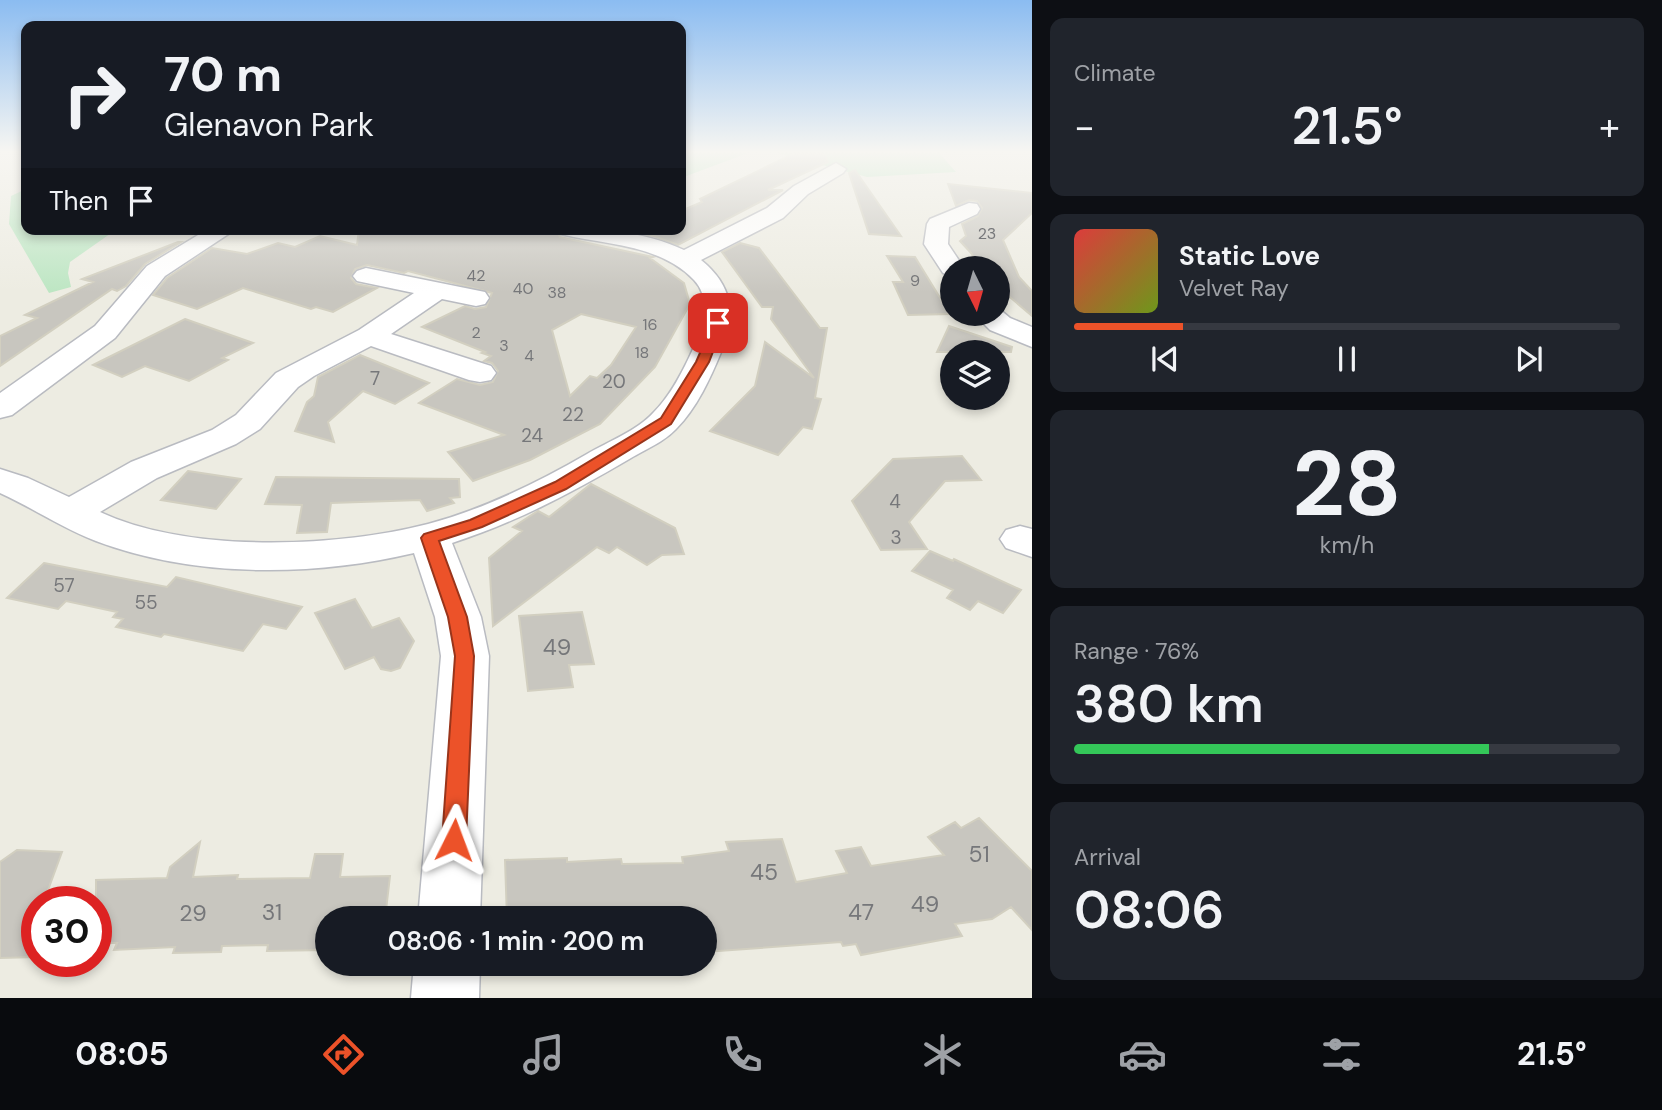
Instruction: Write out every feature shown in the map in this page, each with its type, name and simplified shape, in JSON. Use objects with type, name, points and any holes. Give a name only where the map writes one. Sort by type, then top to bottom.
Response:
[{"type":"street","points":[[682,258],[703,251],[775,213],[790,200]]},
{"type":"street","points":[[944,256],[936,244],[938,224],[969,209]]},
{"type":"street","points":[[0,408],[105,332],[156,271],[215,235]]},
{"type":"street","points":[[0,480],[26,489],[69,514],[112,532],[150,543],[238,553],[366,548],[430,538],[476,523],[561,486],[666,421],[703,362],[718,323],[719,301],[706,279],[682,258],[663,250],[596,235]]},
{"type":"street","points":[[366,276],[476,298]]},
{"type":"street","points":[[69,514],[144,470],[224,437],[248,422],[287,380],[303,369],[369,336],[436,290]]},
{"type":"street","points":[[1005,326],[1032,338]]},
{"type":"street","points":[[369,336],[480,373]]},
{"type":"street","points":[[430,538],[458,617],[464,656],[450,906]]},
{"type":"street","points":[[445,998],[446,976]]},
{"type":"green space","points":[[11,200],[21,200],[21,235],[108,235],[70,262],[68,273],[71,287],[49,293],[9,224]]},
{"type":"building","points":[[700,200],[765,200],[678,245],[649,235],[686,235],[686,209],[702,202]]},
{"type":"building","points":[[858,200],[876,200],[901,236],[869,234]]},
{"type":"building","points":[[954,200],[1032,200],[1032,213],[1003,240],[1010,256],[973,256],[960,241],[966,236],[962,224],[978,216],[982,208],[977,201],[969,200],[956,206]]},
{"type":"building","points":[[358,235],[559,235],[653,257],[650,258],[684,283],[690,304],[655,367],[600,424],[530,460],[473,481],[448,452],[504,435],[419,403],[457,379],[480,385],[493,382],[498,371],[492,363],[484,361],[491,356],[482,353],[485,352],[422,327],[465,306],[475,309],[486,307],[492,293],[408,271],[404,273],[367,265],[355,269],[351,278],[356,284],[377,288],[333,312],[316,307],[311,309],[243,288],[197,309],[153,295],[167,278],[212,248],[247,254],[278,243],[295,247],[320,236],[357,245]],"holes":[[[581,314],[636,327],[611,365],[597,378],[590,376],[570,396],[552,330]]]},
{"type":"building","points":[[181,242],[145,264],[126,286],[117,291],[112,289],[0,366],[0,336],[37,318],[25,315],[93,282],[82,279]]},
{"type":"building","points":[[740,243],[759,248],[820,328],[827,328],[815,398],[821,399],[812,429],[803,427],[778,455],[710,431],[755,386],[765,342],[814,378],[771,319],[773,307],[762,307],[722,252]]},
{"type":"building","points":[[887,256],[915,257],[940,298],[940,314],[908,315],[893,282],[903,282]]},
{"type":"building","points":[[1010,256],[1019,277],[1032,291],[1032,316],[1010,297]]},
{"type":"building","points":[[185,319],[253,343],[222,358],[228,360],[189,381],[145,366],[122,377],[93,365]]},
{"type":"building","points":[[949,326],[991,340],[943,340]]},
{"type":"building","points":[[360,355],[429,383],[395,404],[363,391],[328,422],[334,442],[295,431],[307,402],[314,396],[318,377]]},
{"type":"building","points":[[962,456],[981,480],[945,481],[909,522],[927,549],[881,550],[852,501],[893,459]]},
{"type":"building","points":[[188,471],[241,479],[216,509],[161,500]]},
{"type":"building","points":[[276,477],[459,479],[460,497],[450,498],[454,503],[427,511],[420,500],[331,503],[327,532],[297,533],[302,505],[265,504]]},
{"type":"building","points":[[591,484],[675,528],[684,554],[662,555],[647,565],[617,547],[609,553],[597,547],[493,626],[489,558],[522,531],[513,527],[538,511],[549,517]]},
{"type":"building","points":[[930,551],[953,561],[954,559],[1021,590],[1003,613],[978,601],[970,610],[947,598],[953,590],[912,571]]},
{"type":"building","points":[[44,563],[167,587],[176,577],[302,607],[286,629],[263,624],[243,651],[116,627],[123,619],[113,617],[117,612],[66,601],[58,609],[7,598]]},
{"type":"building","points":[[355,599],[372,628],[399,618],[414,641],[400,668],[391,671],[381,669],[374,657],[345,669],[315,613]]},
{"type":"building","points":[[582,612],[594,664],[569,665],[573,687],[528,691],[519,616]]},
{"type":"building","points":[[979,818],[1032,871],[1032,930],[1011,907],[992,919],[955,924],[962,936],[861,955],[856,944],[843,946],[841,942],[717,951],[717,906],[507,906],[505,860],[567,858],[567,862],[621,859],[622,864],[683,863],[682,857],[729,851],[726,842],[782,839],[796,882],[847,873],[836,851],[861,847],[871,866],[944,855],[928,837],[955,822],[961,828]]},
{"type":"building","points":[[200,842],[193,877],[238,875],[237,879],[310,878],[315,854],[343,854],[340,877],[390,876],[387,906],[315,906],[315,950],[267,951],[268,945],[222,946],[221,952],[173,953],[175,947],[114,950],[117,943],[112,943],[112,886],[96,886],[96,880],[167,878],[170,867]]},
{"type":"building","points":[[17,850],[62,852],[50,886],[21,886],[21,957],[0,958],[0,862]]},
{"type":"route","points":[[454,840],[464,656],[458,617],[430,538],[476,523],[561,486],[666,421],[703,362],[718,323]]}]
